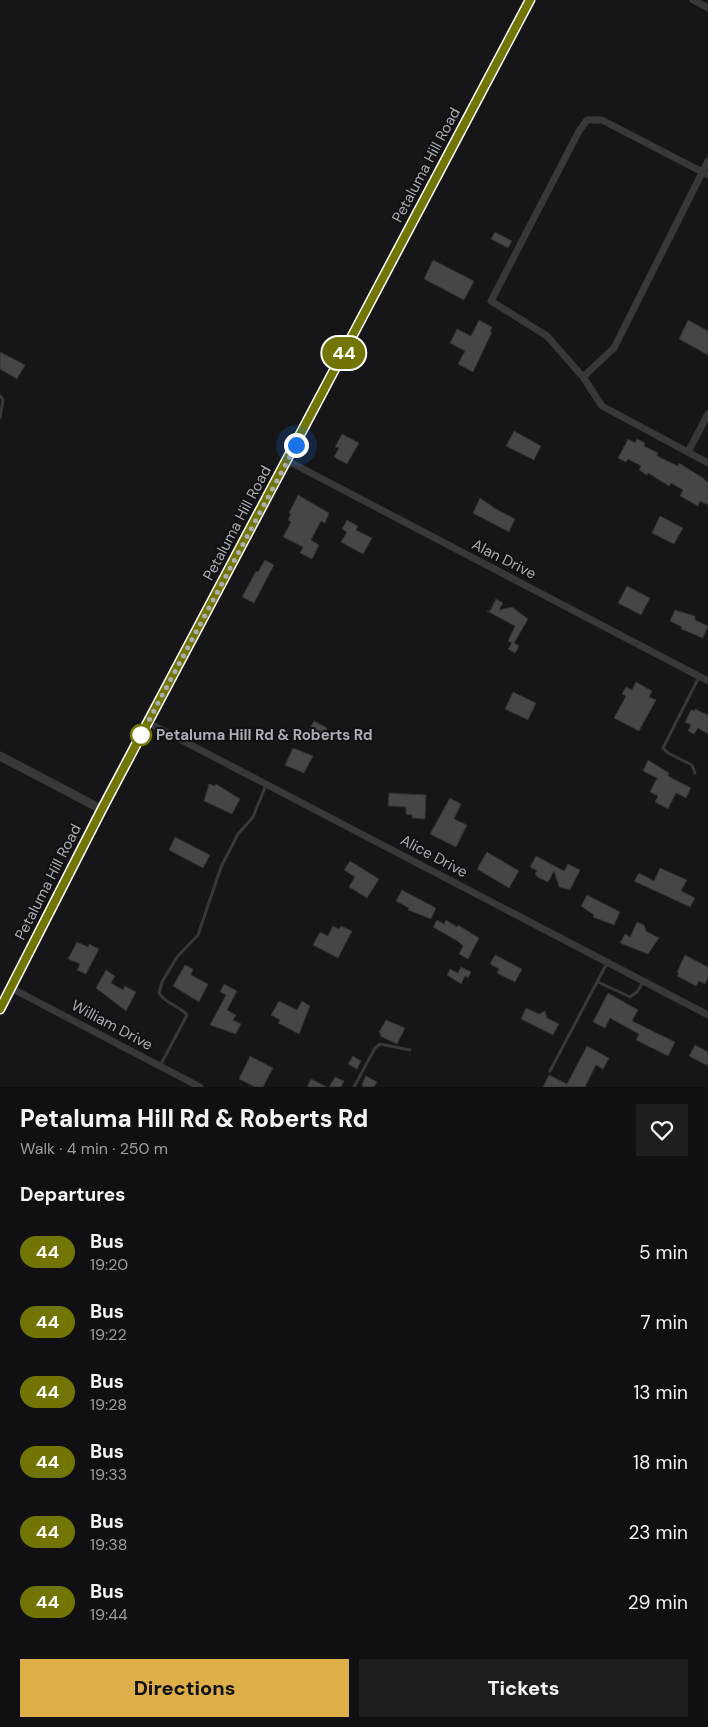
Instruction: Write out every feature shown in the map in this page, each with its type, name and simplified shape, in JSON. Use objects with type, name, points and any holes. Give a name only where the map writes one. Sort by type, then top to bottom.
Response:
[{"type":"main road","name":"Petaluma Hill Road","points":[[0,1009],[147,722],[288,461],[530,0]]},
{"type":"street","points":[[692,0],[708,8]]},
{"type":"street","points":[[705,174],[602,120],[587,120],[579,131],[490,301],[547,336],[583,378],[602,406],[708,463]]},
{"type":"street","points":[[583,378],[614,348],[705,174],[708,161]]},
{"type":"street","points":[[688,452],[708,414]]},
{"type":"street","name":"Alan Drive","points":[[288,461],[708,681]]},
{"type":"street","name":"Alice Drive","points":[[147,722],[708,1015]]},
{"type":"street","points":[[0,756],[102,809]]},
{"type":"street","name":"William Drive","points":[[11,988],[200,1087]]},
{"type":"lane","points":[[0,396],[3,400],[0,418]]},
{"type":"lane","points":[[694,773],[692,765],[668,753],[663,748],[699,676]]},
{"type":"lane","points":[[160,1066],[187,1015],[182,1010],[162,999],[159,993],[162,982],[177,958],[198,935],[221,867],[238,834],[253,817],[267,785]]},
{"type":"lane","points":[[550,1071],[608,963]]},
{"type":"lane","points":[[598,982],[630,997],[638,992],[644,981]]},
{"type":"lane","points":[[354,1087],[375,1048],[380,1044],[410,1050]]},
{"type":"building","points":[[495,232],[512,241],[508,248],[491,239]]},
{"type":"building","points":[[433,260],[474,281],[464,300],[424,279]]},
{"type":"building","points":[[479,320],[492,327],[490,332],[492,332],[473,372],[458,364],[465,351],[450,343],[457,329],[471,336]]},
{"type":"building","points":[[688,320],[708,331],[708,355],[679,339]]},
{"type":"building","points":[[0,352],[25,365],[17,379],[0,369]]},
{"type":"building","points":[[514,431],[541,446],[534,460],[506,446]]},
{"type":"building","points":[[342,434],[359,443],[347,464],[334,457],[339,448],[335,447]]},
{"type":"building","points":[[628,439],[635,443],[637,439],[645,443],[644,446],[658,453],[657,456],[678,466],[679,463],[703,478],[708,483],[708,505],[700,501],[698,506],[680,496],[683,490],[671,483],[669,486],[648,473],[647,475],[639,470],[641,466],[628,459],[626,462],[618,458]]},
{"type":"building","points":[[298,495],[329,513],[325,523],[321,521],[311,540],[319,545],[312,559],[300,553],[303,547],[283,537],[291,522],[288,520],[291,514],[289,513]]},
{"type":"building","points":[[480,498],[515,519],[509,532],[473,513]]},
{"type":"building","points":[[660,516],[683,528],[674,544],[652,533]]},
{"type":"building","points":[[347,520],[358,526],[356,530],[372,538],[363,554],[341,542],[347,532],[342,529]]},
{"type":"building","points":[[265,560],[274,565],[254,603],[242,597],[256,571],[258,572]]},
{"type":"building","points":[[627,586],[650,598],[641,615],[618,603]]},
{"type":"building","points":[[496,599],[503,603],[499,610],[512,607],[528,619],[514,643],[519,646],[515,653],[508,649],[512,643],[508,641],[515,626],[487,611],[490,611]]},
{"type":"building","points":[[675,610],[695,616],[695,620],[708,626],[703,638],[681,629],[682,627],[670,621]]},
{"type":"building","points":[[636,682],[652,691],[649,697],[656,700],[639,731],[614,718],[626,696],[622,694],[626,687],[632,690]]},
{"type":"building","points":[[513,692],[536,703],[528,720],[505,709]]},
{"type":"building","points":[[695,709],[708,715],[708,734],[698,728],[694,734],[688,731],[691,725],[685,722],[691,710],[694,711]]},
{"type":"building","points":[[314,721],[327,728],[323,737],[309,730]]},
{"type":"building","points":[[293,748],[313,756],[304,773],[285,765]]},
{"type":"building","points":[[648,760],[669,773],[668,776],[691,788],[686,798],[676,793],[668,809],[655,802],[658,796],[650,792],[657,778],[643,771]]},
{"type":"building","points":[[209,784],[215,786],[216,784],[240,799],[232,814],[204,801]]},
{"type":"building","points":[[389,793],[426,795],[425,819],[412,818],[412,815],[406,814],[406,807],[388,806]]},
{"type":"building","points":[[450,798],[461,804],[454,819],[467,825],[456,847],[430,834]]},
{"type":"building","points":[[175,837],[210,855],[203,868],[169,850]]},
{"type":"building","points":[[487,852],[519,871],[509,888],[477,869]]},
{"type":"building","points":[[536,856],[564,871],[568,864],[580,870],[570,890],[559,887],[554,871],[548,882],[535,874],[537,871],[530,867]]},
{"type":"building","points":[[350,861],[379,879],[367,898],[349,887],[355,877],[344,870]]},
{"type":"building","points":[[660,868],[687,880],[681,891],[695,898],[690,907],[634,881],[639,873],[654,881]]},
{"type":"building","points":[[402,890],[436,908],[431,919],[408,910],[409,908],[396,901]]},
{"type":"building","points":[[587,895],[620,912],[614,925],[593,917],[594,915],[581,906]]},
{"type":"building","points":[[437,920],[444,924],[446,920],[457,927],[458,925],[479,938],[468,959],[459,954],[463,946],[459,942],[433,927]]},
{"type":"building","points":[[637,922],[644,925],[646,931],[659,938],[648,954],[620,943],[625,934],[630,937]]},
{"type":"building","points":[[333,926],[339,929],[341,926],[352,931],[338,958],[313,945],[320,932],[328,936]]},
{"type":"building","points":[[77,942],[88,947],[89,944],[99,949],[86,974],[77,970],[80,964],[68,959]]},
{"type":"building","points":[[495,955],[522,969],[515,982],[497,973],[499,969],[490,964]]},
{"type":"building","points":[[685,955],[708,967],[708,978],[705,984],[699,981],[696,986],[677,976]]},
{"type":"building","points":[[185,965],[193,969],[191,975],[208,984],[199,1002],[173,986]]},
{"type":"building","points":[[461,967],[471,972],[468,978],[465,976],[461,984],[447,975],[450,969],[458,973]]},
{"type":"building","points":[[106,970],[115,976],[111,983],[123,990],[125,986],[136,992],[126,1011],[96,988]]},
{"type":"building","points":[[224,984],[237,991],[227,1010],[236,1015],[233,1020],[241,1024],[236,1034],[210,1025],[226,995],[220,992]]},
{"type":"building","points":[[608,993],[638,1010],[632,1021],[675,1042],[668,1056],[636,1040],[639,1034],[610,1018],[605,1028],[593,1022]]},
{"type":"building","points":[[279,1001],[297,1010],[302,1001],[310,1006],[299,1034],[278,1023],[280,1020],[271,1015]]},
{"type":"building","points":[[526,1008],[539,1014],[545,1011],[547,1018],[559,1024],[553,1035],[521,1019]]},
{"type":"building","points":[[386,1020],[405,1028],[397,1044],[380,1036],[379,1032]]},
{"type":"building","points":[[695,1045],[708,1052],[708,1066],[689,1056]]},
{"type":"building","points":[[587,1046],[609,1058],[603,1069],[596,1065],[585,1087],[543,1087],[549,1075],[567,1084]]},
{"type":"building","points":[[250,1056],[273,1068],[263,1087],[255,1087],[239,1079]]},
{"type":"building","points":[[353,1056],[361,1061],[357,1069],[348,1064]]},
{"type":"building","points":[[366,1076],[377,1082],[374,1087],[363,1087],[362,1084]]},
{"type":"building","points":[[335,1077],[344,1081],[341,1087],[329,1087]]},
{"type":"building","points":[[311,1079],[327,1087],[307,1087]]},
{"type":"bus line","name":"44","points":[[0,1009],[102,809],[279,478],[530,0]]},
{"type":"place","name":"Petaluma Hill Rd & Roberts Rd","points":[[141,735]]},
{"type":"route","points":[[141,735],[296,445]]}]
